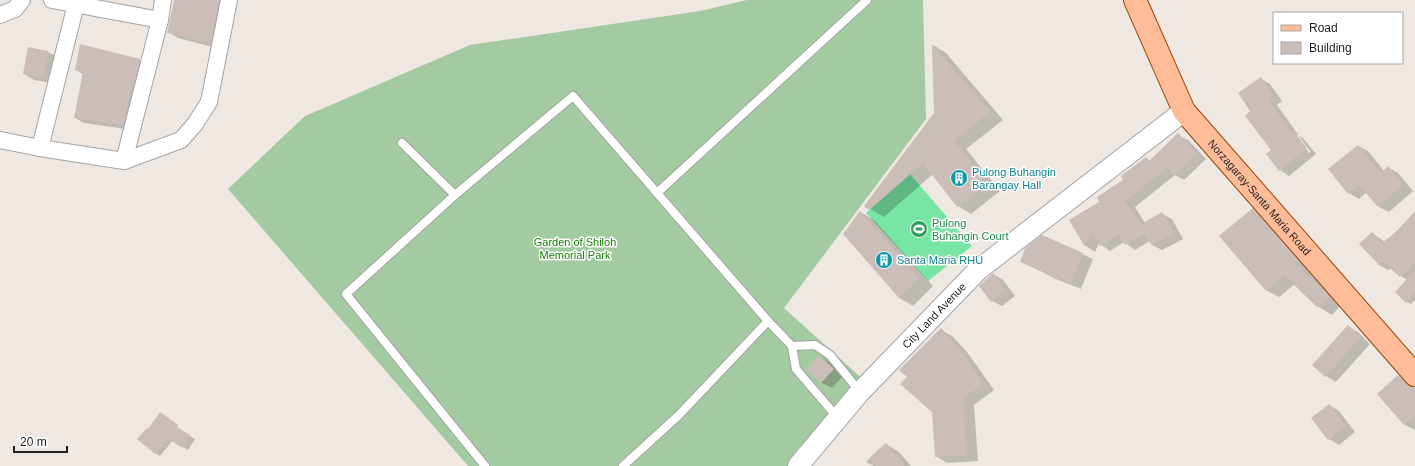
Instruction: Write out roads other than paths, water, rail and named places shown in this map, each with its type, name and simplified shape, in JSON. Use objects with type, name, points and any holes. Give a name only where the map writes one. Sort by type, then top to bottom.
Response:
[{"type":"main road","name":"Norzagaray-Santa Maria Road","points":[[1135,0],[1184,111],[1415,374]]},
{"type":"street","points":[[0,15],[15,8],[22,0]]},
{"type":"street","points":[[52,0],[77,3],[160,20]]},
{"type":"street","points":[[124,161],[160,20],[163,0]]},
{"type":"street","points":[[0,140],[40,148],[124,161],[180,140],[195,124],[209,102],[228,0]]},
{"type":"street","points":[[40,148],[77,3]]},
{"type":"street","name":"City Land Avenue","points":[[798,466],[837,417],[978,270],[1184,111]]},
{"type":"lane","points":[[657,193],[867,0]]},
{"type":"lane","points":[[485,466],[346,294],[455,195],[573,96],[768,321],[792,346],[796,369],[837,417]]},
{"type":"lane","points":[[402,143],[455,195]]},
{"type":"lane","points":[[623,466],[679,415],[768,321]]},
{"type":"lane","points":[[792,346],[814,345],[820,348],[830,355],[860,392]]},
{"type":"place","name":"Pulong Buhangin Barangay Hall","points":[[959,178]]},
{"type":"place","name":"Pulong Buhangin Court","points":[[919,229]]},
{"type":"place","name":"Santa Maria RHU","points":[[884,260]]},
{"type":"park label","name":"Garden of Shiloh Memorial Park","points":[[575,248]]}]
